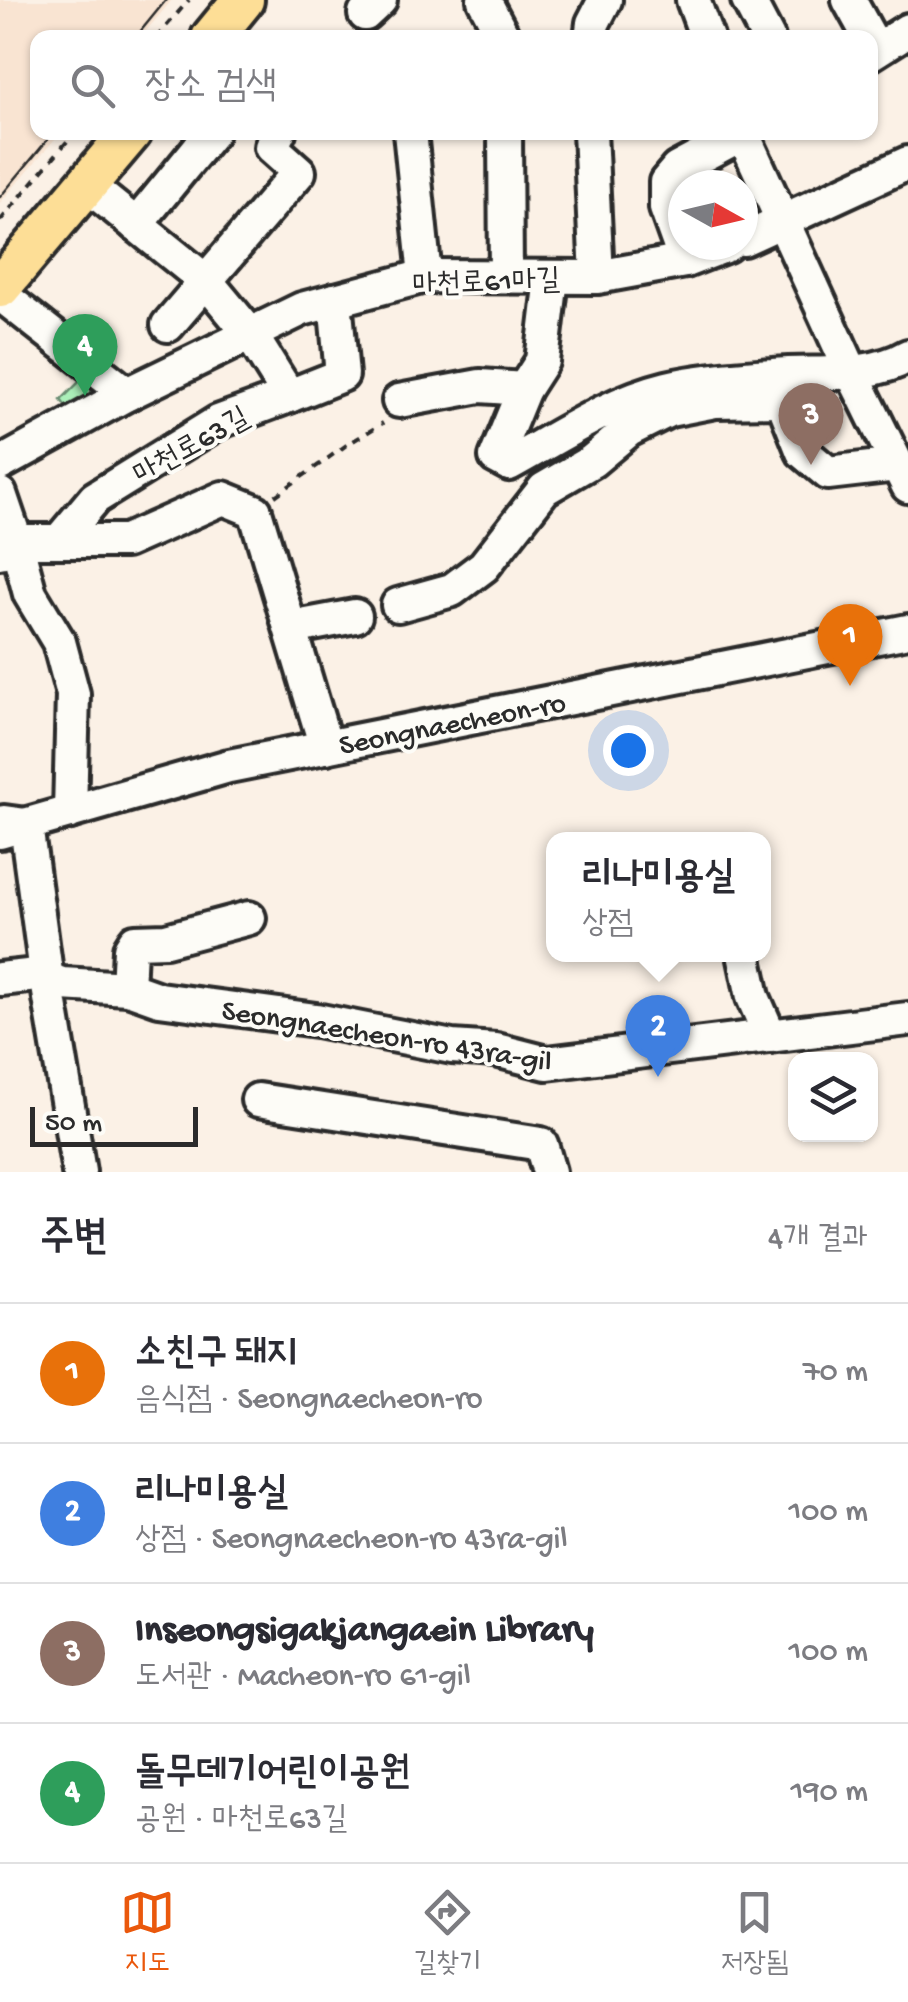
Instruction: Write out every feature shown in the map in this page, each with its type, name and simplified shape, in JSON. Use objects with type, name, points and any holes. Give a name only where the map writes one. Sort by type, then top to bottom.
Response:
[{"type":"main road","points":[[219,30],[243,0]]},
{"type":"main road","points":[[0,290],[125,140]]},
{"type":"street","points":[[484,0],[500,30]]},
{"type":"street","points":[[592,30],[605,0]]},
{"type":"street","points":[[693,0],[704,30]]},
{"type":"street","points":[[748,0],[764,30]]},
{"type":"street","points":[[849,0],[864,30]]},
{"type":"street","points":[[878,42],[908,30]]},
{"type":"street","points":[[136,225],[205,140]]},
{"type":"street","points":[[168,325],[299,172],[271,147],[275,140]]},
{"type":"street","points":[[411,140],[424,276]]},
{"type":"street","points":[[505,140],[506,276]]},
{"type":"street","points":[[590,140],[598,277]]},
{"type":"street","points":[[686,261],[666,208],[666,182],[677,169],[731,140]]},
{"type":"street","points":[[747,140],[902,476],[828,474],[804,452],[777,387]]},
{"type":"street","points":[[758,233],[908,163]]},
{"type":"street","points":[[87,186],[207,282],[251,335],[289,396]]},
{"type":"street","name":"마천로61마길","points":[[0,464],[128,394],[302,309],[424,276],[598,277],[686,261]]},
{"type":"street","points":[[552,278],[542,361],[524,389],[496,457],[509,464],[620,403],[669,387],[777,387]]},
{"type":"street","points":[[0,290],[128,394]]},
{"type":"street","name":"마천로63길","points":[[59,541],[95,498],[218,422],[342,375],[335,300]]},
{"type":"street","points":[[398,605],[452,590],[484,566],[544,489],[592,461],[629,430],[669,410],[890,366],[908,356]]},
{"type":"street","points":[[396,410],[480,386],[524,389]]},
{"type":"street","points":[[0,494],[8,546],[30,594],[59,642],[73,694],[70,812]]},
{"type":"street","points":[[8,546],[126,540],[223,498],[255,511],[326,747]]},
{"type":"street","points":[[291,628],[355,616]]},
{"type":"street","name":"Seongnaecheon-ro","points":[[9,826],[229,766],[908,631]]},
{"type":"street","points":[[9,826],[47,980],[79,1172]]},
{"type":"street","points":[[128,988],[131,943],[176,938],[249,918]]},
{"type":"street","points":[[746,962],[753,996],[770,1036]]},
{"type":"street","name":"Seongnaecheon-ro 43ra-gil","points":[[0,979],[37,976],[62,984],[128,988],[159,999],[316,1020],[452,1047],[496,1050],[547,1063],[908,1019]]},
{"type":"street","points":[[258,1100],[542,1144],[550,1172]]},
{"type":"path","points":[[163,30],[189,0]]},
{"type":"path","points":[[0,221],[68,140]]},
{"type":"path","points":[[255,511],[396,410]]},
{"type":"shaded area","points":[[0,0],[172,0],[147,30],[30,30],[30,140],[54,140],[0,203]]},
{"type":"green space","points":[[87,374],[111,393],[74,417],[61,400]]},
{"type":"tram line","points":[[142,30],[166,0]]},
{"type":"tram line","points":[[0,197],[47,140]]},
{"type":"place","name":"돌무데기어린이공원","points":[[85,396]]},
{"type":"place","name":"Inseongsigakjangaein Library","points":[[811,465]]},
{"type":"place","name":"소친구 돼지","points":[[850,686]]},
{"type":"place","name":"리나미용실","points":[[658,1077]]}]
